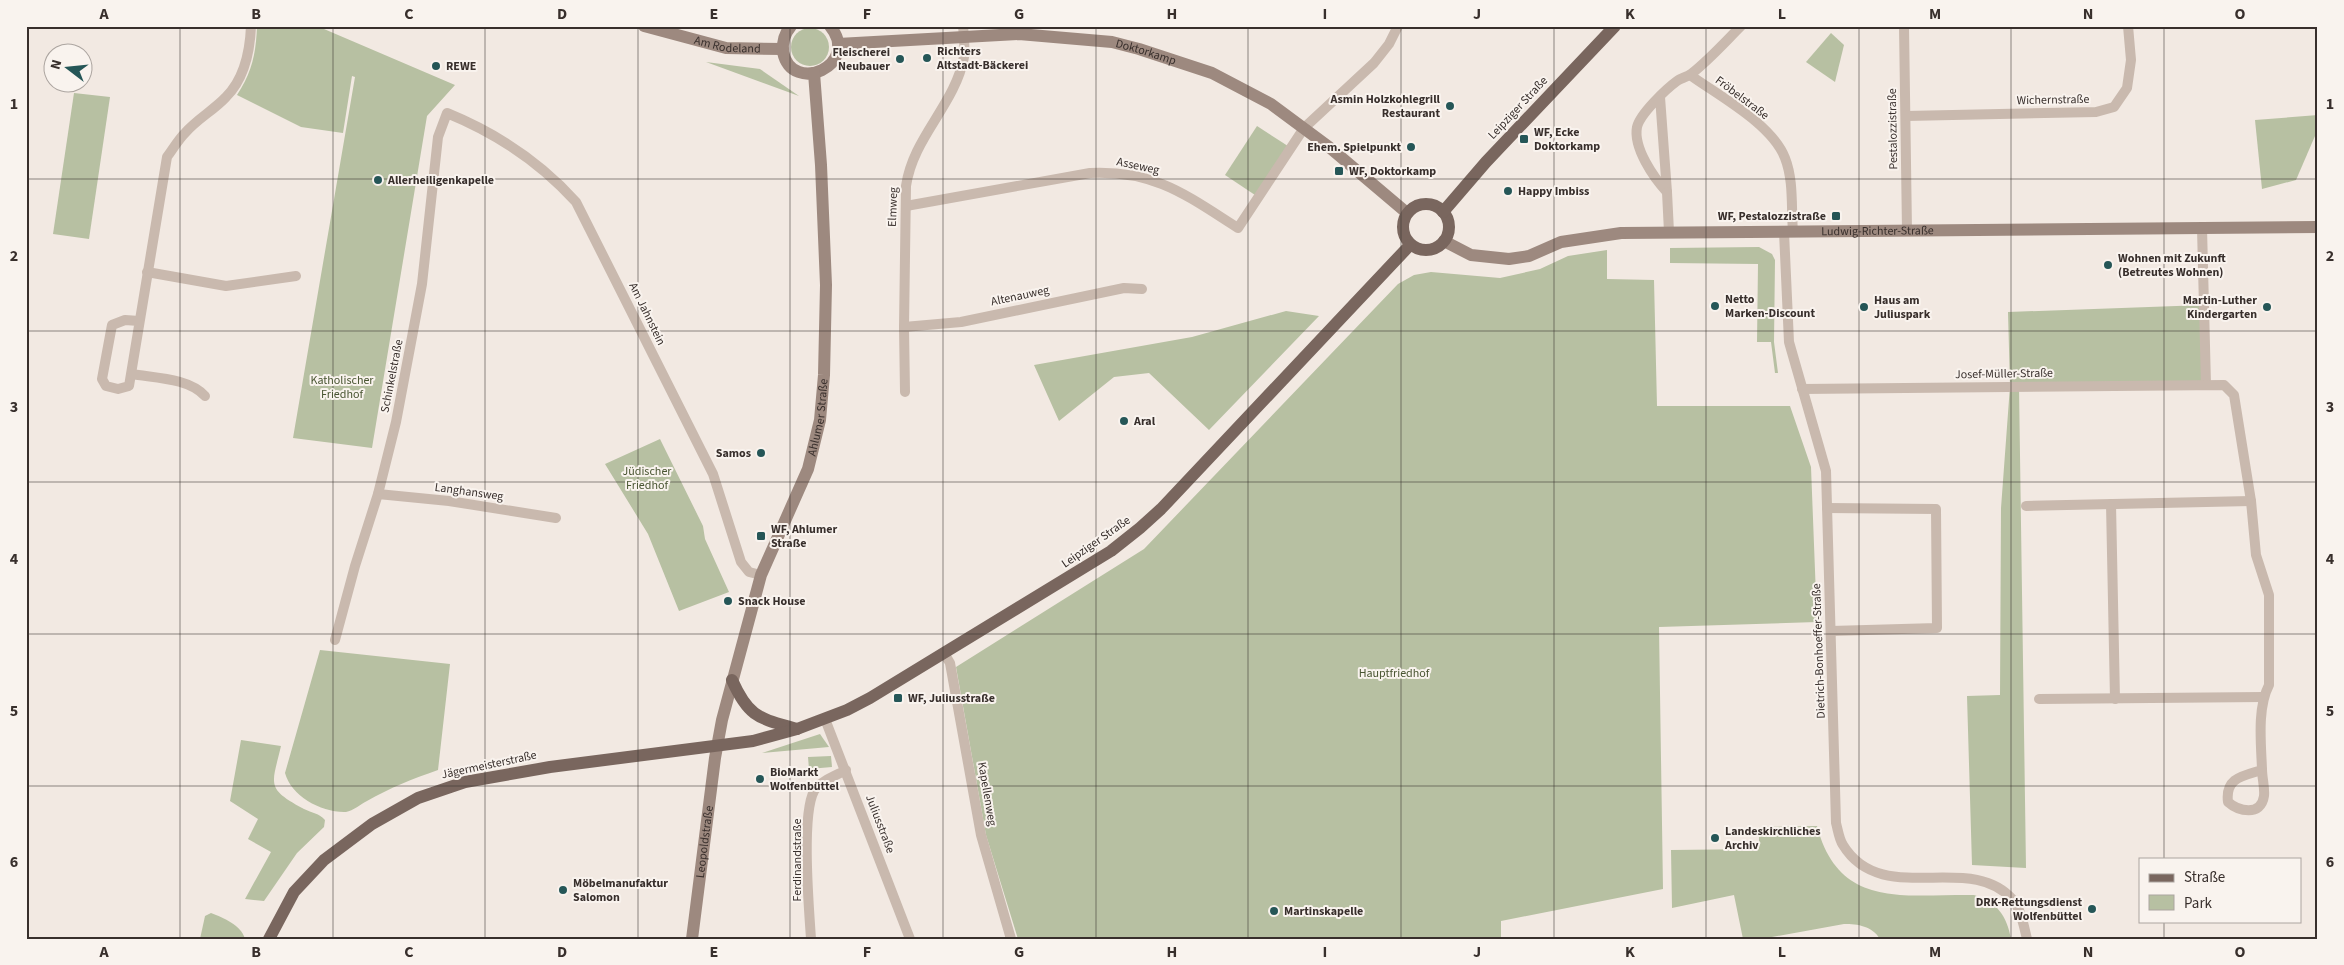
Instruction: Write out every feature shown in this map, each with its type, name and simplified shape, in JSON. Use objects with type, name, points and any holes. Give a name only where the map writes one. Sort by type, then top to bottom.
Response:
[{"type":"main road","name":"Leipziger Straße","points":[[1443,212],[1486,162],[1615,26]]},
{"type":"main road","points":[[1432,204],[1443,212],[1449,226],[1444,241],[1436,248],[1425,250],[1410,245],[1402,230],[1407,213],[1412,208],[1432,204]]},
{"type":"main road","name":"Leipziger Straße","points":[[717,747],[753,741],[797,729],[825,719],[870,698],[1092,564],[1140,528],[1410,245]]},
{"type":"main road","points":[[732,680],[740,697],[754,714],[769,721],[797,729]]},
{"type":"main road","name":"Jägermeisterstraße","points":[[269,939],[294,892],[313,870],[351,838],[393,811],[418,798],[464,782],[505,775],[574,764],[717,747]]},
{"type":"street","points":[[140,321],[125,320],[112,325],[102,379],[106,386],[118,389],[129,386],[132,374],[167,157],[186,132],[236,86],[248,51],[251,26]]},
{"type":"street","name":"Am Rodeland","points":[[644,26],[665,30],[726,48],[783,49]]},
{"type":"street","points":[[791,26],[785,34],[783,49],[787,61],[796,70],[814,73],[821,72],[832,63],[838,51],[838,44],[830,26]]},
{"type":"street","name":"Asseweg","points":[[906,206],[1090,173],[1114,172],[1156,180],[1200,203],[1238,228],[1304,128],[1374,63],[1398,26]]},
{"type":"street","points":[[1667,192],[1653,177],[1638,143],[1637,128],[1642,116],[1678,80],[1690,75],[1742,26]]},
{"type":"street","name":"Pestalozzistraße","points":[[1904,26],[1907,231]]},
{"type":"street","name":"Wichernstraße","points":[[1906,116],[2096,112],[2114,107],[2127,88],[2131,60],[2128,26]]},
{"type":"street","name":"Doktorkamp","points":[[838,44],[964,31],[1112,42],[1212,74],[1271,104],[1304,128],[1407,213]]},
{"type":"street","name":"Elmweg","points":[[905,392],[906,206],[909,169],[915,152],[949,95],[959,73],[964,56],[964,31]]},
{"type":"street","name":"Ahlumer Straße","points":[[717,747],[732,680],[761,575],[808,469],[817,436],[822,404],[825,344],[825,237],[814,73]]},
{"type":"street","name":"Fröbelstraße","points":[[1690,75],[1757,122],[1785,157],[1789,175],[1788,232]]},
{"type":"street","points":[[1660,97],[1668,232]]},
{"type":"street","name":"Am Jahnstein","points":[[447,113],[472,123],[507,143],[546,171],[576,202],[587,220],[713,474],[741,562],[750,572],[761,575]]},
{"type":"street","name":"Schinkelstraße","points":[[335,640],[355,566],[378,494],[410,354],[422,284],[438,138],[447,113]]},
{"type":"street","name":"Ludwig-Richter-Straße","points":[[1444,241],[1471,255],[1509,259],[1529,256],[1561,242],[1613,234],[2318,227]]},
{"type":"street","points":[[2202,228],[2206,385]]},
{"type":"street","name":"Dietrich-Bonhoeffer-Straße","points":[[1788,232],[1789,342],[1823,454],[1826,471],[1836,823],[1842,844],[1856,861],[1872,872],[1893,878],[1967,879],[1984,882],[2000,889],[2014,900],[2027,939]]},
{"type":"street","points":[[147,272],[226,286],[296,276]]},
{"type":"street","name":"Altenauweg","points":[[904,327],[961,322],[1124,288],[1142,289]]},
{"type":"street","points":[[132,374],[181,383],[200,390],[205,396]]},
{"type":"street","name":"Josef-Müller-Straße","points":[[1802,389],[2224,385],[2234,395],[2251,501],[2256,556],[2269,595],[2269,685],[2262,697],[2264,797],[2259,806],[2250,811],[2236,809],[2228,802],[2226,790],[2231,783],[2262,770]]},
{"type":"street","name":"Langhansweg","points":[[378,494],[449,501],[556,518]]},
{"type":"street","points":[[2026,506],[2251,501]]},
{"type":"street","points":[[2111,504],[2115,699]]},
{"type":"street","points":[[1827,508],[1936,509],[1937,628],[1831,631]]},
{"type":"street","name":"Kapellenweg","points":[[944,653],[950,663],[982,835],[1011,939]]},
{"type":"street","points":[[2039,699],[2262,697]]},
{"type":"street","name":"Juliusstraße","points":[[825,719],[910,939]]},
{"type":"street","name":"Leopoldstraße","points":[[692,939],[717,747]]},
{"type":"street","name":"Ferdinandstraße","points":[[811,939],[807,845],[811,801],[815,790],[820,784],[846,770]]},
{"type":"green space","name":"Katholischer Friedhof","points":[[257,26],[317,26],[455,85],[427,116],[372,448],[293,438],[355,77],[352,76],[343,133],[301,127],[237,95],[252,62],[256,45]]},
{"type":"green space","points":[[810,28],[817,29],[823,34],[828,40],[828,54],[823,60],[817,65],[810,66],[803,65],[797,60],[792,54],[791,47],[792,40],[797,34],[803,29]]},
{"type":"green space","points":[[1831,33],[1844,45],[1835,82],[1806,62]]},
{"type":"green space","points":[[706,62],[760,69],[799,96]]},
{"type":"green space","points":[[74,93],[110,97],[89,239],[53,234]]},
{"type":"green space","points":[[2318,115],[2318,129],[2296,180],[2262,189],[2255,120]]},
{"type":"green space","points":[[1257,126],[1291,148],[1258,197],[1225,175]]},
{"type":"green space","points":[[1759,247],[1772,254],[1775,260],[1774,342],[1778,373],[1775,373],[1771,342],[1757,342],[1758,264],[1670,263],[1670,248]]},
{"type":"green space","name":"Hauptfriedhof","points":[[1607,250],[1607,279],[1654,280],[1657,406],[1790,406],[1811,467],[1817,622],[1659,627],[1663,889],[1501,921],[1501,939],[1018,939],[986,835],[956,667],[1144,549],[1398,284],[1414,275],[1431,272],[1500,278],[1540,269],[1568,256]]},
{"type":"green space","points":[[2204,305],[2206,385],[2019,386],[2026,868],[1972,865],[1967,696],[2000,695],[2001,508],[2010,386],[2008,312]]},
{"type":"green space","points":[[1286,311],[1319,316],[1209,430],[1149,373],[1114,377],[1059,421],[1034,365],[1192,337]]},
{"type":"green space","name":"Jüdischer Friedhof","points":[[660,439],[703,526],[705,539],[729,592],[679,611],[648,534],[605,464]]},
{"type":"green space","points":[[320,650],[450,664],[438,770],[410,780],[346,812],[327,810],[301,796],[294,789],[285,773]]},
{"type":"green space","points":[[820,734],[829,747],[762,753]]},
{"type":"green space","points":[[241,740],[281,746],[274,778],[277,790],[291,802],[318,814],[325,820],[324,827],[297,853],[264,901],[245,899],[271,852],[248,839],[258,819],[230,801]]},
{"type":"green space","points":[[831,756],[832,767],[809,769],[808,757]]},
{"type":"green space","points":[[1817,826],[1827,853],[1841,872],[1858,884],[1878,892],[1900,895],[1974,895],[1989,902],[2000,911],[2007,923],[2011,939],[1880,939],[1869,929],[1844,924],[1761,939],[1743,939],[1734,895],[1672,908],[1671,850],[1759,849],[1759,827]]},
{"type":"green space","points":[[211,913],[236,926],[245,939],[200,939],[205,916]]},
{"type":"place","name":"Richters Altstadt-Bäckerei","points":[[927,58]]},
{"type":"place","name":"Fleischerei Neubauer","points":[[900,59]]},
{"type":"place","name":"REWE","points":[[436,66]]},
{"type":"place","name":"Asmin Holzkohlegrill Restaurant","points":[[1450,106]]},
{"type":"place","name":"WF, Ecke Doktorkamp","points":[[1524,139]]},
{"type":"place","name":"Ehem. Spielpunkt","points":[[1411,147]]},
{"type":"place","name":"WF, Doktorkamp","points":[[1339,171]]},
{"type":"place","name":"Allerheiligenkapelle","points":[[378,180]]},
{"type":"place","name":"Happy Imbiss","points":[[1508,191]]},
{"type":"place","name":"WF, Pestalozzistraße","points":[[1836,216]]},
{"type":"place","name":"Wohnen mit Zukunft (Betreutes Wohnen)","points":[[2108,265]]},
{"type":"place","name":"Netto Marken-Discount","points":[[1715,306]]},
{"type":"place","name":"Haus am Juliuspark","points":[[1864,307]]},
{"type":"place","name":"Martin-Luther Kindergarten","points":[[2267,307]]},
{"type":"place","name":"Aral","points":[[1124,421]]},
{"type":"place","name":"Samos","points":[[761,453]]},
{"type":"place","name":"WF, Ahlumer Straße","points":[[761,536]]},
{"type":"place","name":"Snack House","points":[[728,601]]},
{"type":"place","name":"WF, Juliusstraße","points":[[898,698]]},
{"type":"place","name":"BioMarkt Wolfenbüttel","points":[[760,779]]},
{"type":"place","name":"Landeskirchliches Archiv","points":[[1715,838]]},
{"type":"place","name":"Möbelmanufaktur Salomon","points":[[563,890]]},
{"type":"place","name":"DRK-Rettungsdienst Wolfenbüttel","points":[[2092,909]]},
{"type":"place","name":"Martinskapelle","points":[[1274,911]]}]
